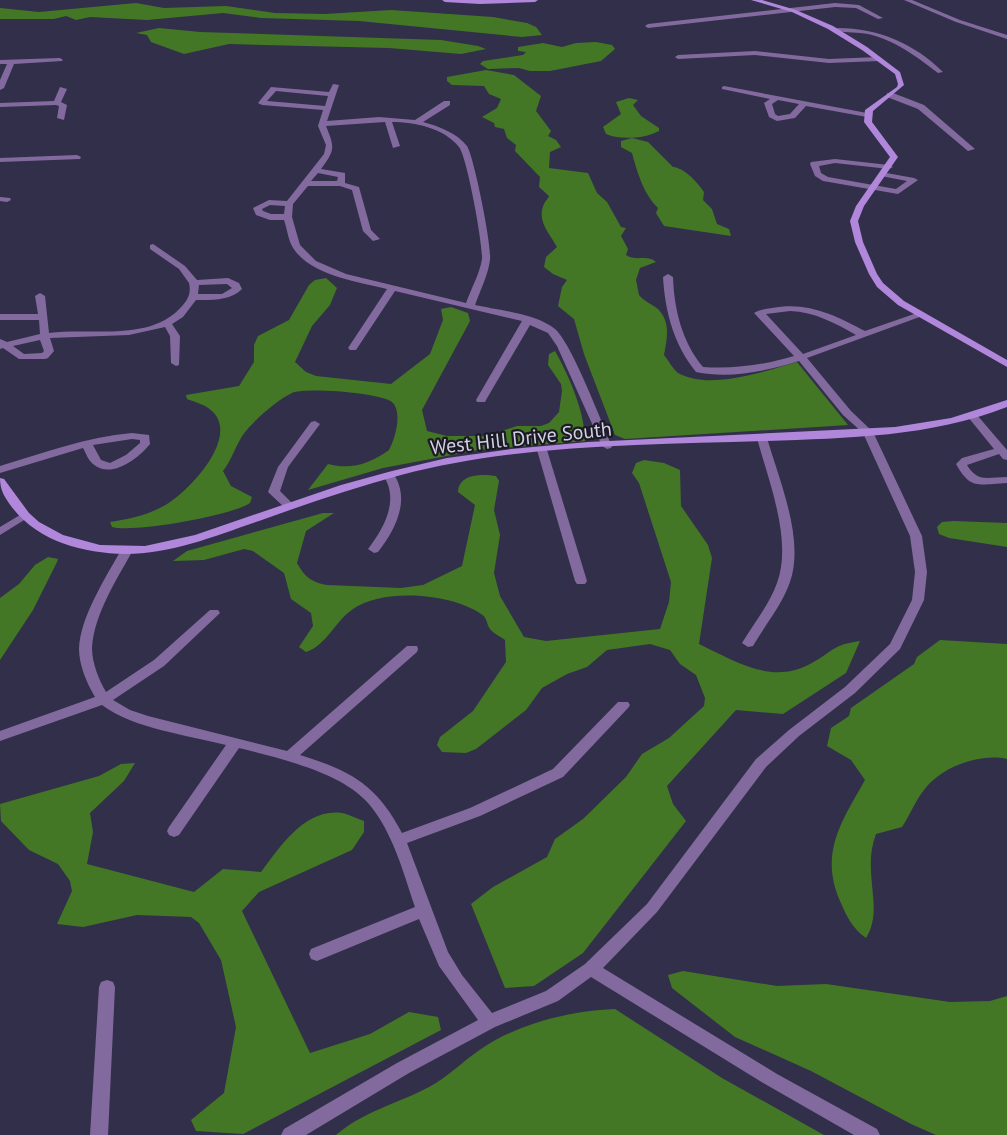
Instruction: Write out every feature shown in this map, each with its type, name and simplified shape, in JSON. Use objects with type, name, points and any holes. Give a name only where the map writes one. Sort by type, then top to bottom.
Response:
[{"type":"street","points":[[445,0],[480,2],[535,0]]},
{"type":"street","points":[[758,0],[791,9],[838,30],[901,78],[902,84],[869,110],[867,115],[868,122],[894,157],[860,206],[854,220],[859,242],[880,285],[920,315],[1007,364]]},
{"type":"street","points":[[907,0],[957,21],[1007,37]]},
{"type":"street","points":[[648,26],[846,4],[857,6],[880,18]]},
{"type":"street","points":[[838,30],[883,35],[920,56],[940,72]]},
{"type":"street","points":[[678,57],[754,52],[829,61],[879,59]]},
{"type":"street","points":[[0,62],[60,60]]},
{"type":"street","points":[[0,88],[2,77],[11,62]]},
{"type":"street","points":[[327,108],[262,103],[263,99],[275,88],[333,90],[323,124],[330,145],[327,154],[289,204],[288,217],[296,246],[313,263],[343,276],[528,320],[551,331],[562,345],[607,447]]},
{"type":"street","points":[[724,88],[867,115]]},
{"type":"street","points":[[57,102],[63,89]]},
{"type":"street","points":[[890,95],[921,107],[971,149]]},
{"type":"street","points":[[777,98],[768,103],[772,115],[777,119],[792,116],[804,104]]},
{"type":"street","points":[[0,105],[57,102],[63,105],[61,118]]},
{"type":"street","points":[[417,122],[447,103]]},
{"type":"street","points":[[388,121],[396,146]]},
{"type":"street","points":[[323,124],[417,122],[441,129],[456,138],[466,150],[484,228],[486,260],[470,305]]},
{"type":"street","points":[[0,160],[77,157]]},
{"type":"street","points":[[835,161],[854,163],[886,170],[914,180],[898,192],[873,189],[826,179],[818,174],[814,164],[835,161]]},
{"type":"street","points":[[842,183],[854,163]]},
{"type":"street","points":[[316,170],[342,175],[341,184]]},
{"type":"street","points":[[304,183],[341,184],[356,189],[367,231],[376,239]]},
{"type":"street","points":[[288,217],[264,216],[257,208],[269,202],[289,204]]},
{"type":"street","points":[[2,344],[43,337],[150,329],[167,323],[186,309],[193,297],[194,283],[180,267],[153,247]]},
{"type":"street","points":[[668,277],[668,296],[682,340],[691,361],[700,370],[734,371],[799,357],[920,315]]},
{"type":"street","points":[[193,297],[222,297],[231,295],[237,289],[236,285],[228,281],[194,283]]},
{"type":"street","points":[[353,348],[392,289]]},
{"type":"street","points":[[2,344],[22,357],[43,357],[49,351],[43,337],[40,296]]},
{"type":"street","points":[[290,1135],[403,1068],[489,1022],[552,996],[591,969],[652,908],[761,763],[883,661],[900,637],[918,600],[920,553],[916,536],[868,432],[847,413],[759,314],[774,310],[816,309],[864,335]]},
{"type":"street","points":[[0,317],[43,317]]},
{"type":"street","points":[[481,400],[528,320]]},
{"type":"street","points":[[167,323],[174,336],[176,363]]},
{"type":"street","name":"West Hill Drive South","points":[[0,481],[25,515],[57,537],[83,545],[127,550],[172,544],[389,475],[473,457],[542,450],[904,429],[973,417],[1007,403]]},
{"type":"street","points":[[973,417],[1003,454],[966,460],[961,464],[969,478],[977,481],[1007,480]]},
{"type":"street","points":[[289,506],[274,492],[283,466],[315,424]]},
{"type":"street","points":[[0,470],[87,445],[121,437],[145,437],[145,444],[134,455],[113,464],[103,465],[96,462],[87,445]]},
{"type":"street","points":[[748,644],[782,587],[787,572],[786,533],[762,438]]},
{"type":"street","points":[[542,450],[581,580]]},
{"type":"street","points":[[374,549],[387,531],[396,495],[393,479],[389,475]]},
{"type":"street","points":[[0,532],[25,515]]},
{"type":"street","points":[[127,550],[99,601],[86,647],[86,657],[100,696],[143,720],[289,757],[358,788],[372,798],[398,840],[440,953],[489,1022]]},
{"type":"street","points":[[0,736],[105,699],[159,663],[214,613]]},
{"type":"street","points":[[289,757],[412,649]]},
{"type":"street","points":[[398,840],[475,812],[558,773],[623,705]]},
{"type":"street","points":[[174,831],[235,743]]},
{"type":"street","points":[[317,954],[424,910]]},
{"type":"street","points":[[591,969],[761,1074],[871,1135]]},
{"type":"street","points":[[99,1135],[105,1071],[107,987]]},
{"type":"green space","points":[[136,3],[164,8],[226,6],[275,13],[325,14],[391,10],[493,17],[527,23],[536,27],[542,35],[522,37],[359,21],[261,18],[223,13],[147,20],[90,17],[76,20],[66,16],[54,19],[0,19],[0,8],[39,12]]},
{"type":"green space","points":[[159,28],[200,32],[441,40],[486,49],[461,54],[389,48],[229,44],[184,54],[151,42],[147,35],[136,33]]},
{"type":"green space","points":[[596,42],[612,45],[615,49],[601,61],[550,71],[530,71],[519,68],[488,69],[480,64],[483,61],[523,55],[526,52],[518,51],[518,47],[543,43],[562,47],[576,43]]},
{"type":"green space","points":[[486,70],[514,75],[541,96],[536,111],[551,131],[548,136],[556,140],[561,147],[550,152],[549,168],[588,173],[597,193],[607,202],[621,227],[626,228],[621,236],[628,249],[626,255],[656,262],[640,268],[636,280],[639,295],[658,309],[665,319],[667,331],[664,355],[678,373],[691,378],[721,380],[738,378],[797,362],[848,425],[625,439],[615,435],[584,354],[574,319],[558,306],[562,287],[567,280],[544,267],[546,257],[557,247],[543,222],[542,210],[549,196],[539,187],[540,177],[515,151],[516,145],[507,138],[504,129],[495,127],[494,123],[482,117],[497,108],[501,99],[489,94],[484,86],[452,85],[447,81],[447,77]]},
{"type":"green space","points":[[629,98],[638,100],[633,105],[641,116],[659,128],[659,131],[632,138],[606,134],[603,127],[621,114],[616,102]]},
{"type":"green space","points":[[632,138],[648,142],[673,167],[682,170],[695,180],[704,192],[703,200],[712,209],[717,224],[729,229],[731,236],[664,226],[656,213],[658,208],[642,183],[632,153],[621,147],[621,141]]},
{"type":"green space","points":[[326,278],[337,288],[330,305],[312,326],[295,362],[306,372],[316,376],[391,384],[430,354],[443,320],[441,309],[451,307],[468,313],[470,321],[422,410],[427,431],[447,436],[487,436],[517,426],[541,426],[549,423],[559,412],[562,391],[561,384],[548,365],[549,354],[555,351],[575,394],[582,418],[585,441],[478,450],[383,468],[308,490],[328,464],[352,466],[374,459],[389,450],[394,439],[397,412],[392,402],[374,396],[327,391],[300,391],[279,401],[250,426],[223,471],[231,486],[252,497],[250,503],[223,513],[182,522],[140,528],[112,527],[110,522],[139,516],[167,504],[199,475],[216,448],[220,435],[219,422],[210,409],[187,399],[186,395],[239,386],[254,362],[254,345],[258,336],[289,320],[309,285],[315,280]]},
{"type":"green space","points":[[644,460],[664,463],[680,470],[681,506],[708,545],[712,558],[699,644],[753,668],[781,672],[796,670],[838,647],[860,641],[846,673],[783,714],[736,710],[667,786],[673,804],[686,821],[583,953],[534,986],[505,988],[471,904],[493,887],[547,857],[555,839],[583,819],[626,777],[642,754],[669,738],[704,706],[705,698],[696,675],[680,664],[670,650],[650,644],[607,650],[587,667],[567,674],[542,688],[526,710],[476,749],[466,753],[442,752],[437,745],[440,737],[473,711],[506,662],[505,640],[491,630],[485,617],[481,614],[453,601],[435,598],[399,596],[381,598],[353,609],[320,644],[306,652],[299,647],[313,626],[311,613],[291,599],[284,573],[253,551],[244,549],[204,560],[173,561],[187,551],[323,513],[334,513],[306,531],[297,563],[309,578],[327,585],[401,588],[423,585],[462,566],[475,505],[458,492],[459,486],[472,476],[496,476],[499,481],[494,510],[500,535],[494,573],[500,596],[524,637],[546,641],[660,629],[669,602],[671,582],[639,483],[632,473],[636,463]]},
{"type":"green space","points":[[942,522],[1007,523],[1007,547],[949,538],[939,534],[937,527]]},
{"type":"green space","points":[[48,557],[58,559],[57,562],[33,610],[0,660],[0,598],[19,584],[35,565]]},
{"type":"green space","points":[[940,640],[1007,644],[1007,759],[973,760],[950,769],[931,782],[924,790],[902,827],[876,834],[871,862],[873,915],[866,938],[853,926],[845,912],[834,884],[832,868],[833,852],[841,824],[865,780],[851,760],[827,746],[831,728],[849,716],[851,708],[914,664],[917,657]]},
{"type":"green space","points":[[135,763],[124,781],[90,813],[93,832],[87,864],[194,892],[223,869],[261,872],[295,831],[316,817],[329,813],[342,813],[364,821],[364,832],[352,850],[259,892],[242,911],[310,1053],[370,1034],[409,1012],[438,1017],[441,1030],[243,1134],[196,1131],[191,1120],[224,1093],[236,1027],[221,960],[199,923],[191,917],[137,915],[83,927],[57,924],[72,891],[70,881],[58,864],[29,850],[1,821],[0,804],[99,776],[121,764]]},
{"type":"green space","points":[[683,971],[777,986],[826,984],[950,1002],[990,1001],[1007,996],[1007,1135],[936,1135],[811,1071],[735,1037],[672,988],[668,975]]},
{"type":"green space","points":[[615,1009],[722,1078],[824,1135],[336,1135],[369,1114],[436,1083],[481,1049],[512,1032],[545,1020],[580,1012]]}]
